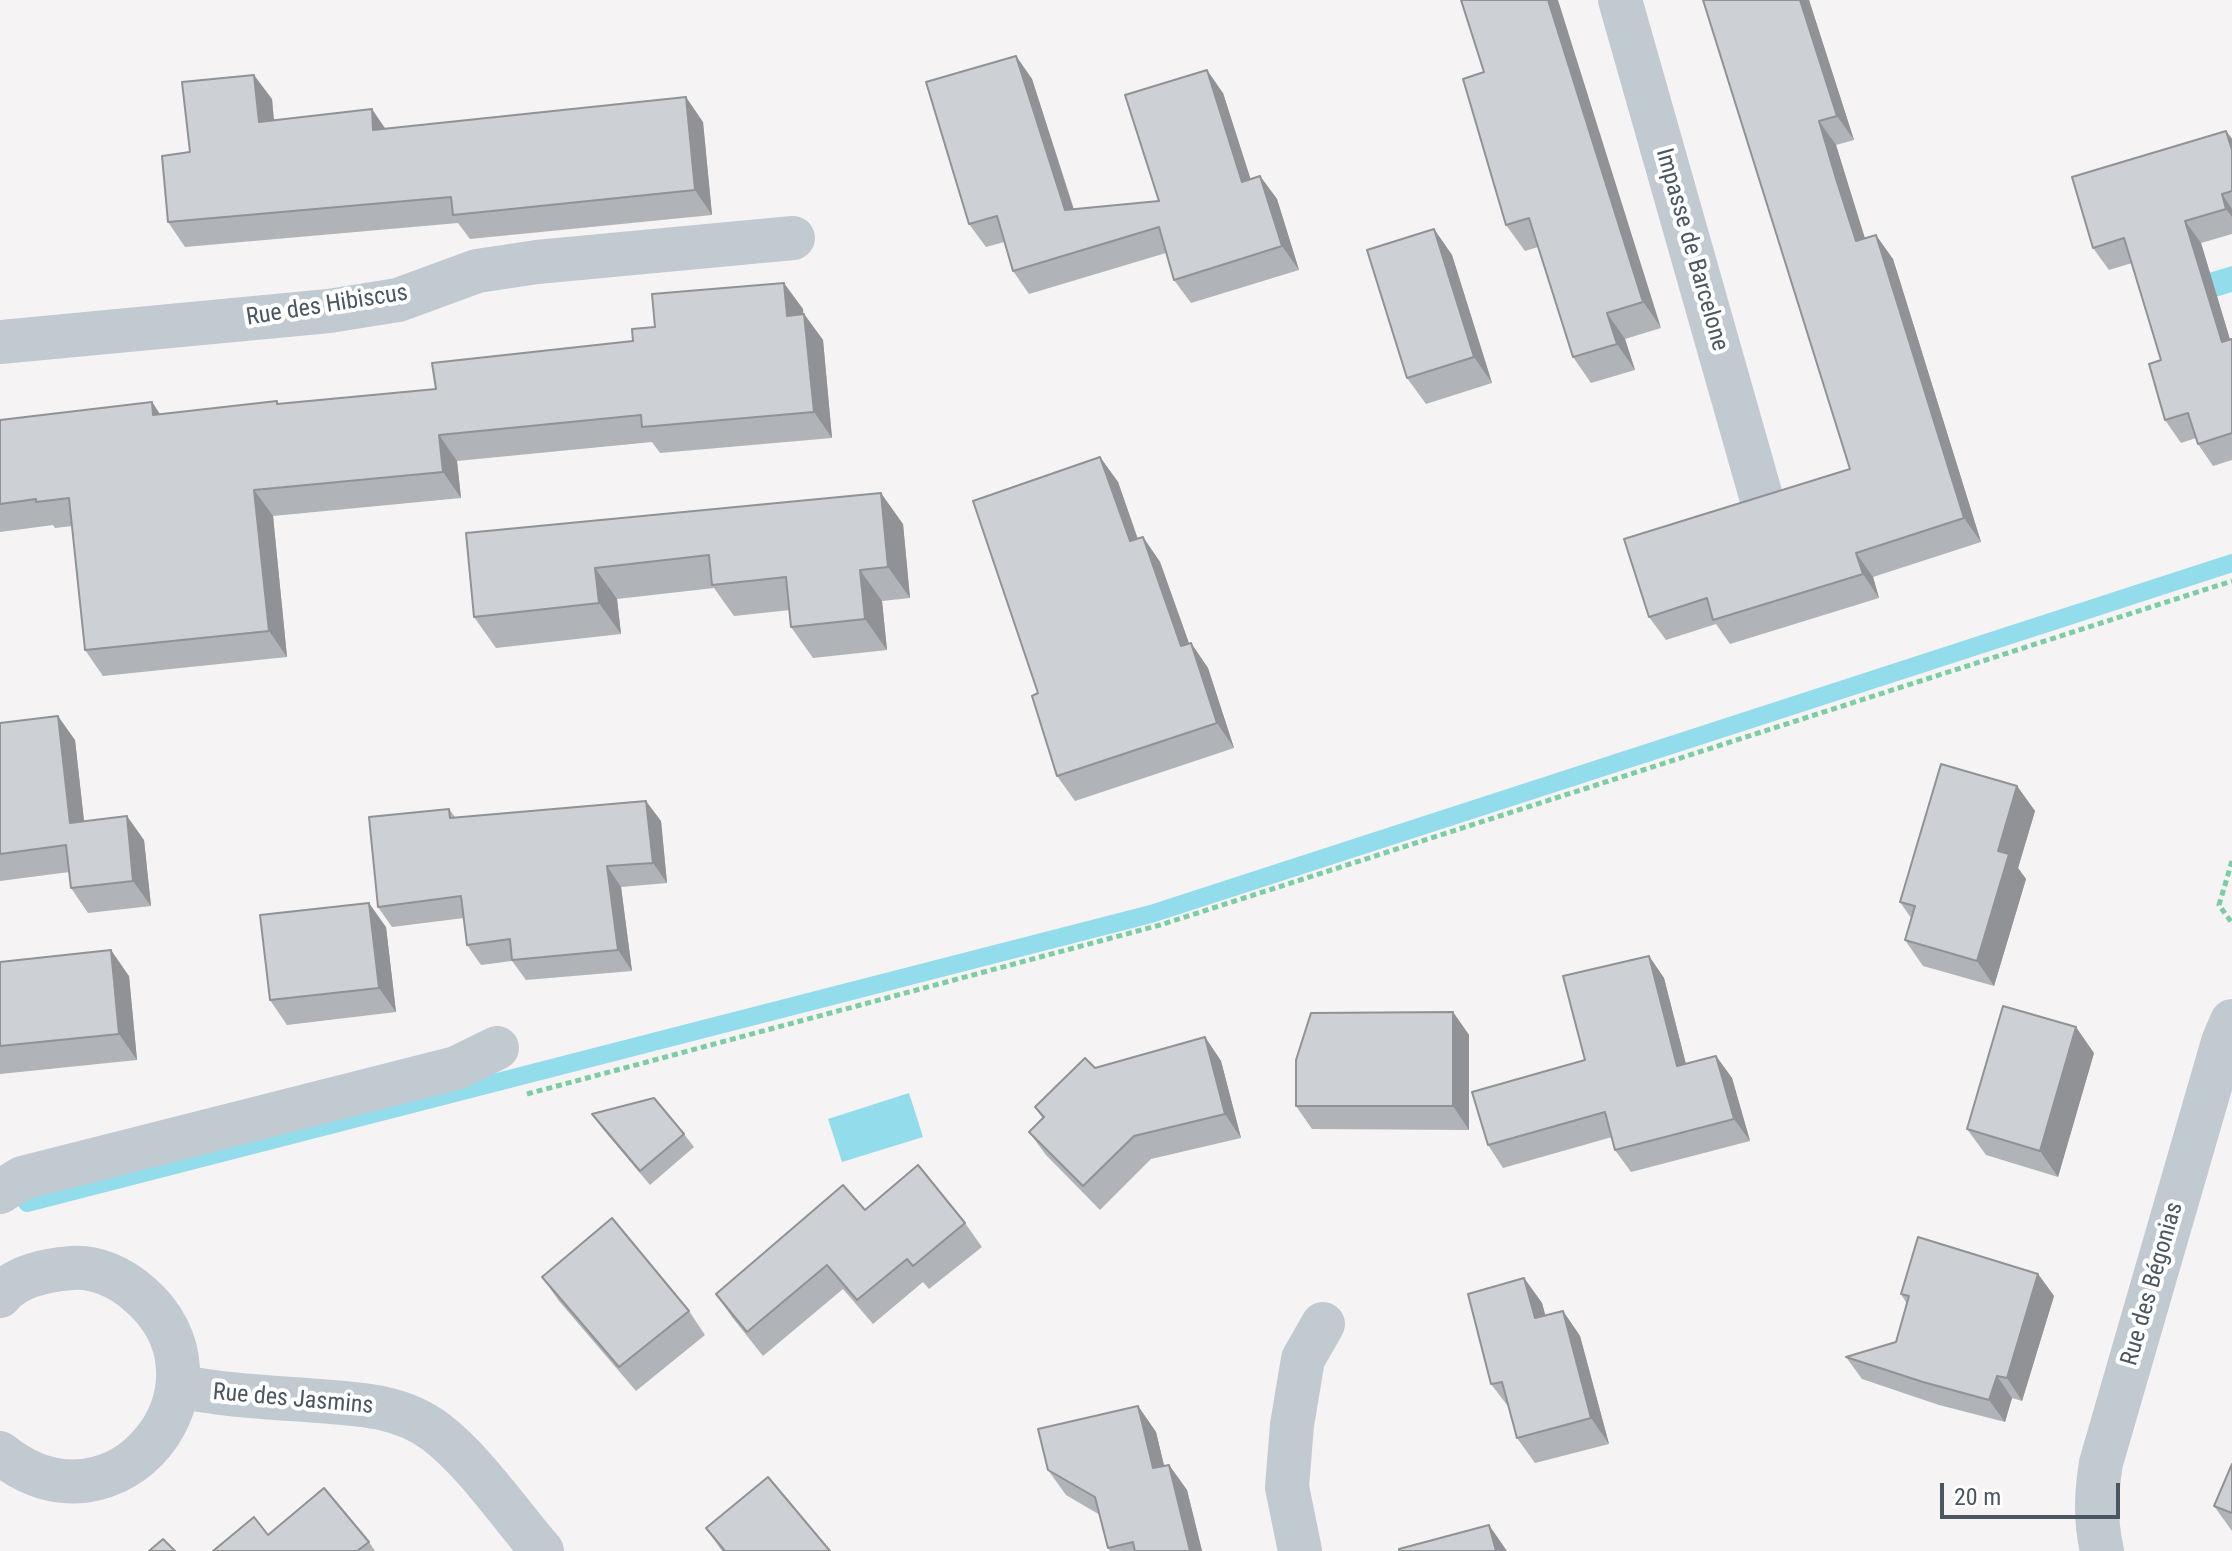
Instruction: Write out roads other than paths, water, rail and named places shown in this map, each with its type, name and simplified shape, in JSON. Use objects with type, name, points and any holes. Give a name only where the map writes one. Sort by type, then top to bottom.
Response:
[{"type":"street","name":"Impasse de Barcelone","points":[[1620,0],[1762,500]]},
{"type":"street","name":"Rue des Hibiscus","points":[[0,342],[329,311],[398,300],[477,271],[537,262],[793,238]]},
{"type":"street","name":"Rue des Bégonias","points":[[2102,1551],[2096,1525],[2101,1463],[2223,1042],[2232,1021]]},
{"type":"street","points":[[0,1192],[22,1178],[456,1068],[497,1048]]},
{"type":"street","points":[[0,1453],[19,1468],[51,1481],[87,1482],[121,1470],[149,1449],[156,1439],[169,1419],[178,1386],[174,1344],[155,1307],[123,1280],[83,1267],[42,1271],[1,1290]]},
{"type":"street","points":[[1300,1551],[1287,1487],[1292,1425],[1303,1359],[1323,1324]]},
{"type":"street","name":"Rue des Jasmins","points":[[178,1386],[211,1393],[370,1405],[414,1419],[456,1450],[542,1551]]},
{"type":"water","points":[[2232,266],[2232,292],[2152,316],[2145,292]]},
{"type":"water","points":[[909,1093],[923,1137],[842,1162],[828,1119]]},
{"type":"waterway","points":[[27,1203],[1151,914],[2232,563]]}]
